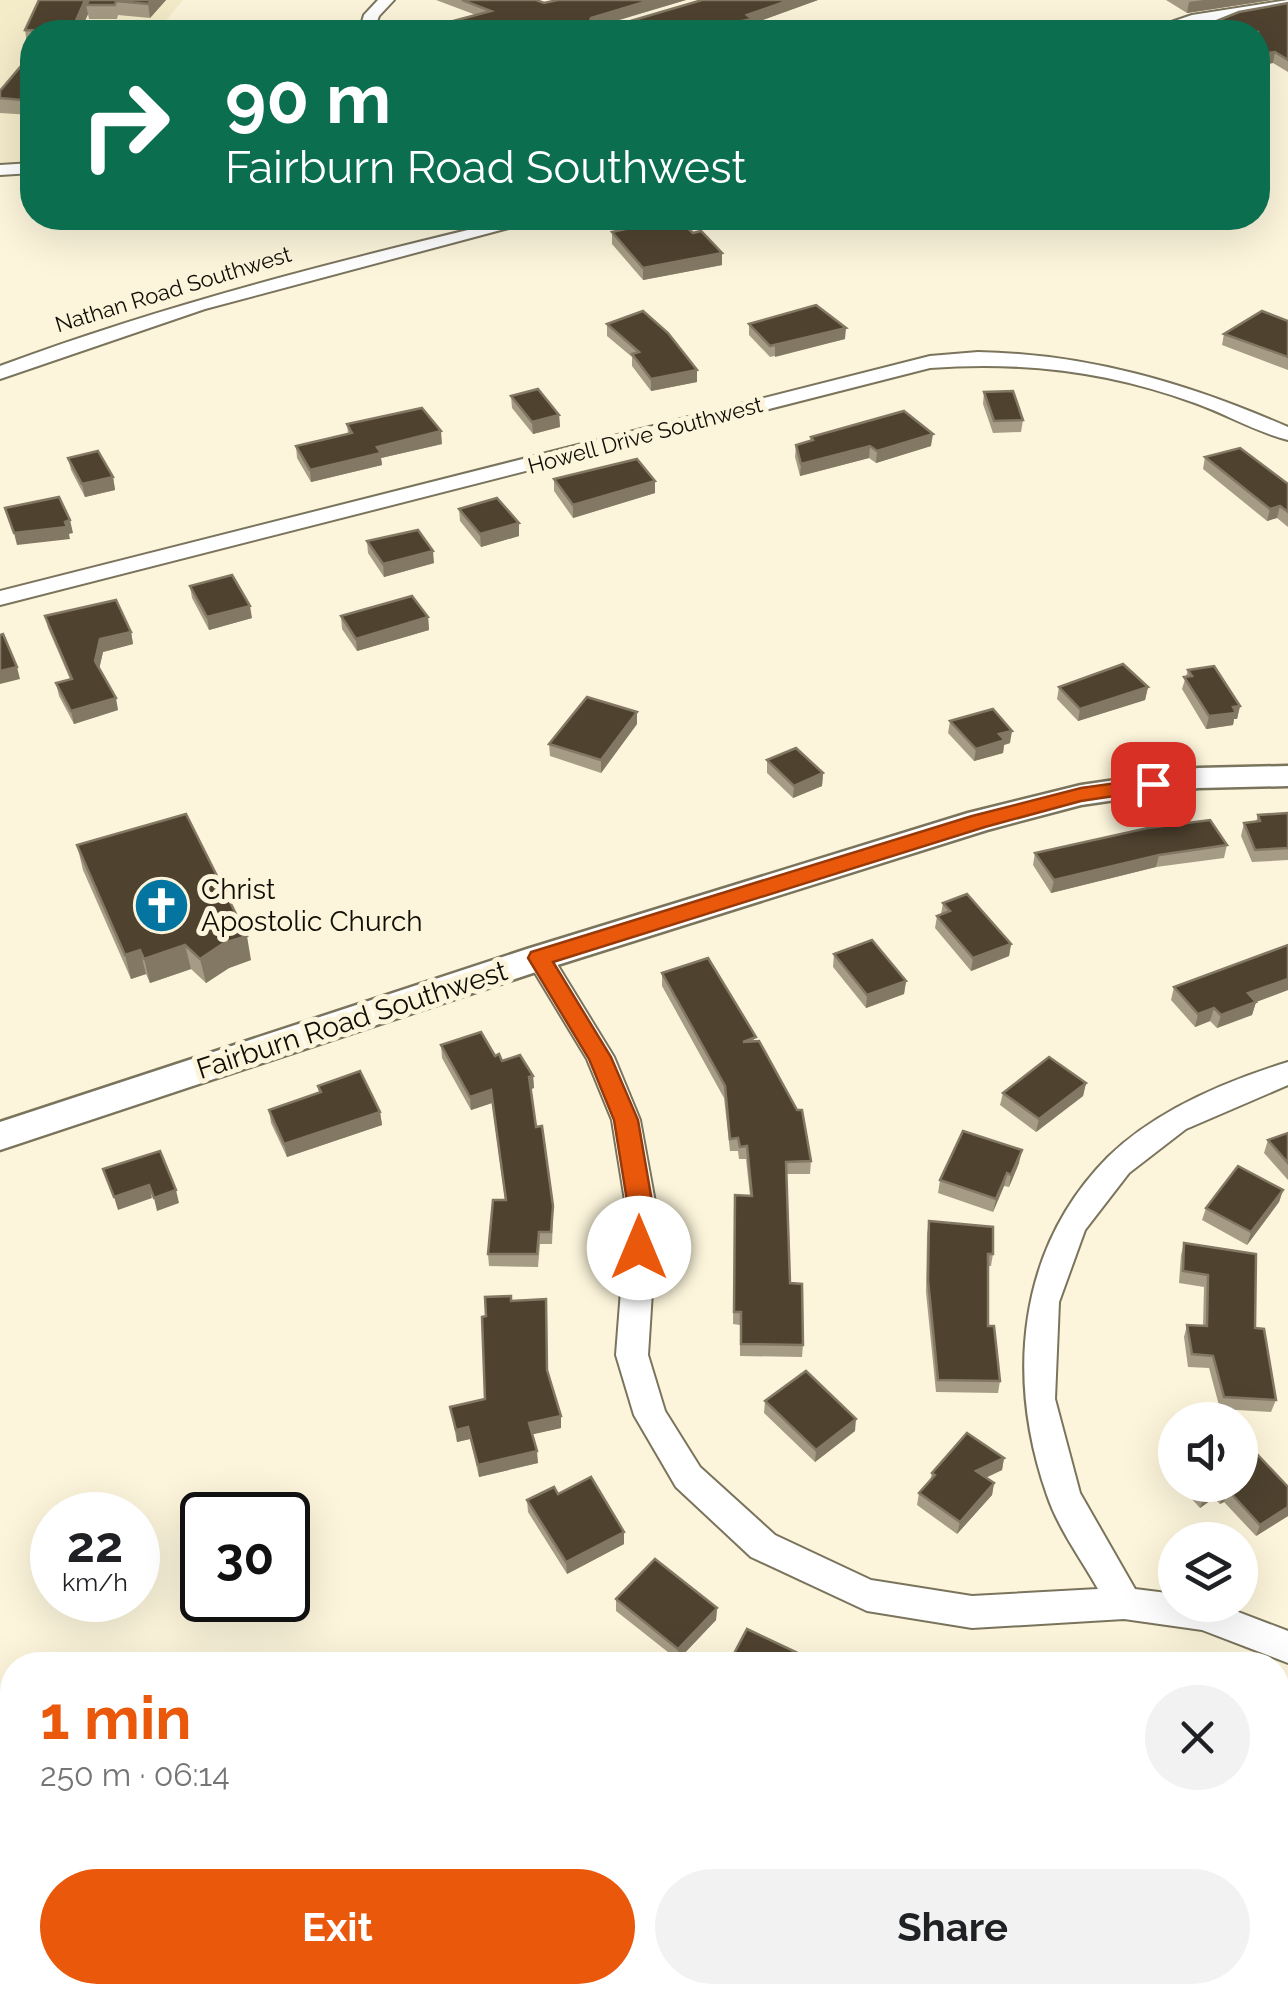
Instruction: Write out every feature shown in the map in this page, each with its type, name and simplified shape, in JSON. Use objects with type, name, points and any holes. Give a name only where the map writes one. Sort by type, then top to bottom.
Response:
[{"type":"street","points":[[370,20],[386,0]]},
{"type":"street","points":[[1192,20],[1288,4]]},
{"type":"street","points":[[459,230],[465,236]]},
{"type":"street","name":"Nathan Road Southwest","points":[[0,373],[69,346],[266,284],[489,230]]},
{"type":"street","name":"Howell Drive Southwest","points":[[0,598],[930,362],[976,356],[1066,362],[1164,384],[1212,400],[1288,434]]},
{"type":"street","name":"Fairburn Road Southwest","points":[[0,1136],[539,958],[979,821],[1081,795],[1198,778],[1288,776]]},
{"type":"street","points":[[539,958],[600,1057],[626,1120],[642,1213],[632,1355],[650,1415],[688,1477],[763,1546],[868,1594],[972,1612],[1124,1603],[1202,1614],[1288,1647]]},
{"type":"street","points":[[1124,1603],[1064,1496],[1040,1399],[1043,1302],[1072,1224],[1119,1164],[1176,1121],[1208,1104],[1288,1073]]},
{"type":"shaded area","points":[[0,0],[183,0],[166,20],[20,20],[20,169],[0,166]]},
{"type":"building","points":[[39,0],[85,0],[76,20],[30,20]]},
{"type":"building","points":[[89,0],[152,0],[148,4],[116,1],[115,5],[86,5]]},
{"type":"building","points":[[462,0],[651,0],[590,20],[457,20],[491,11]]},
{"type":"building","points":[[702,0],[790,0],[747,15],[752,19],[634,20]]},
{"type":"building","points":[[1288,3],[1288,60],[1270,53],[1270,20],[1219,20]]},
{"type":"building","points":[[20,67],[20,100],[0,98],[0,91]]},
{"type":"building","points":[[701,231],[722,253],[643,268],[612,232]]},
{"type":"building","points":[[816,305],[846,328],[770,346],[749,324]]},
{"type":"building","points":[[643,311],[668,333],[697,370],[651,379],[632,354],[639,352],[607,324]]},
{"type":"building","points":[[1262,311],[1288,321],[1288,357],[1224,334]]},
{"type":"building","points":[[538,389],[559,415],[532,422],[511,396]]},
{"type":"building","points":[[1013,391],[1023,420],[994,421],[984,392]]},
{"type":"building","points":[[422,408],[441,431],[377,447],[381,453],[310,470],[296,446],[352,433],[347,424]]},
{"type":"building","points":[[904,411],[933,434],[877,451],[870,446],[801,464],[796,445],[813,440],[811,437]]},
{"type":"building","points":[[1240,448],[1288,484],[1288,512],[1280,506],[1270,509],[1205,457]]},
{"type":"building","points":[[98,451],[113,477],[82,484],[68,458]]},
{"type":"building","points":[[637,459],[655,481],[573,505],[554,479]]},
{"type":"building","points":[[59,497],[70,520],[65,522],[67,527],[14,533],[5,508]]},
{"type":"building","points":[[497,498],[519,523],[480,534],[459,509]]},
{"type":"building","points":[[418,530],[433,551],[383,564],[367,541]]},
{"type":"building","points":[[232,575],[250,606],[207,617],[190,586]]},
{"type":"building","points":[[412,596],[428,617],[356,639],[341,616]]},
{"type":"building","points":[[116,600],[131,632],[100,639],[95,661],[116,698],[71,711],[56,683],[72,679],[45,616]]},
{"type":"building","points":[[3,634],[17,667],[0,671],[0,635]]},
{"type":"building","points":[[1123,664],[1148,687],[1080,709],[1059,687]]},
{"type":"building","points":[[1214,666],[1240,706],[1233,707],[1236,713],[1209,716],[1184,677],[1192,676],[1188,670]]},
{"type":"building","points":[[587,697],[637,712],[601,760],[549,744]]},
{"type":"building","points":[[993,709],[1012,731],[999,734],[1005,740],[976,749],[950,721]]},
{"type":"building","points":[[796,748],[823,773],[794,786],[767,760]]},
{"type":"building","points":[[1288,813],[1288,848],[1255,850],[1244,823],[1260,821],[1258,815]]},
{"type":"building","name":"Christ Apostolic Church","points":[[186,814],[247,936],[224,943],[200,959],[185,945],[144,959],[140,950],[125,955],[77,845]]},
{"type":"building","points":[[1210,820],[1227,845],[1159,855],[1054,880],[1035,853],[1148,828]]},
{"type":"building","points":[[967,894],[1011,944],[973,958],[937,916],[950,911],[943,903]]},
{"type":"building","points":[[872,940],[906,981],[867,995],[834,954]]},
{"type":"building","points":[[1288,945],[1288,979],[1248,993],[1256,1002],[1221,1015],[1214,1008],[1198,1014],[1174,987]]},
{"type":"building","points":[[708,958],[756,1037],[743,1042],[759,1041],[797,1110],[802,1110],[811,1161],[786,1162],[790,1283],[802,1284],[803,1345],[741,1344],[741,1312],[734,1312],[735,1195],[752,1196],[747,1146],[740,1147],[738,1138],[730,1139],[725,1086],[662,973]]},
{"type":"building","points":[[481,1032],[495,1056],[499,1054],[502,1061],[520,1055],[533,1076],[529,1077],[536,1127],[542,1126],[553,1206],[551,1232],[539,1232],[537,1254],[488,1254],[493,1200],[506,1200],[491,1090],[470,1097],[441,1045]]},
{"type":"building","points":[[1049,1057],[1086,1083],[1039,1119],[1003,1093]]},
{"type":"building","points":[[360,1071],[380,1112],[284,1144],[269,1110],[321,1092],[318,1086]]},
{"type":"building","points":[[963,1131],[1022,1150],[996,1199],[940,1180]]},
{"type":"building","points":[[1288,1133],[1288,1163],[1268,1140]]},
{"type":"building","points":[[160,1151],[176,1190],[154,1198],[149,1185],[114,1197],[103,1169]]},
{"type":"building","points":[[1238,1166],[1283,1190],[1251,1232],[1206,1208]]},
{"type":"building","points":[[929,1221],[993,1227],[993,1254],[988,1254],[988,1326],[994,1326],[1000,1381],[938,1380],[928,1280]]},
{"type":"building","points":[[1184,1243],[1256,1254],[1255,1328],[1264,1329],[1276,1400],[1224,1397],[1213,1356],[1192,1354],[1187,1325],[1207,1326],[1208,1275],[1183,1271]]},
{"type":"building","points":[[511,1296],[511,1301],[546,1299],[547,1370],[561,1416],[529,1423],[537,1451],[478,1465],[468,1427],[456,1430],[450,1407],[485,1399],[485,1297]]},
{"type":"building","points":[[806,1371],[856,1419],[816,1450],[765,1401]]},
{"type":"building","points":[[967,1433],[1004,1458],[976,1471],[994,1483],[960,1522],[919,1493]]},
{"type":"building","points":[[1258,1455],[1288,1487],[1288,1507],[1260,1525],[1239,1502],[1258,1502]]},
{"type":"building","points":[[591,1477],[624,1532],[566,1562],[527,1500],[554,1487],[558,1494]]},
{"type":"building","points":[[655,1559],[717,1608],[678,1649],[616,1599]]},
{"type":"building","points":[[747,1629],[796,1652],[735,1652]]},
{"type":"place","name":"Christ Apostolic Church","points":[[162,905]]},
{"type":"route","points":[[639,1248],[642,1213],[626,1120],[600,1057],[539,958],[979,821],[1081,795],[1153,784]]}]
